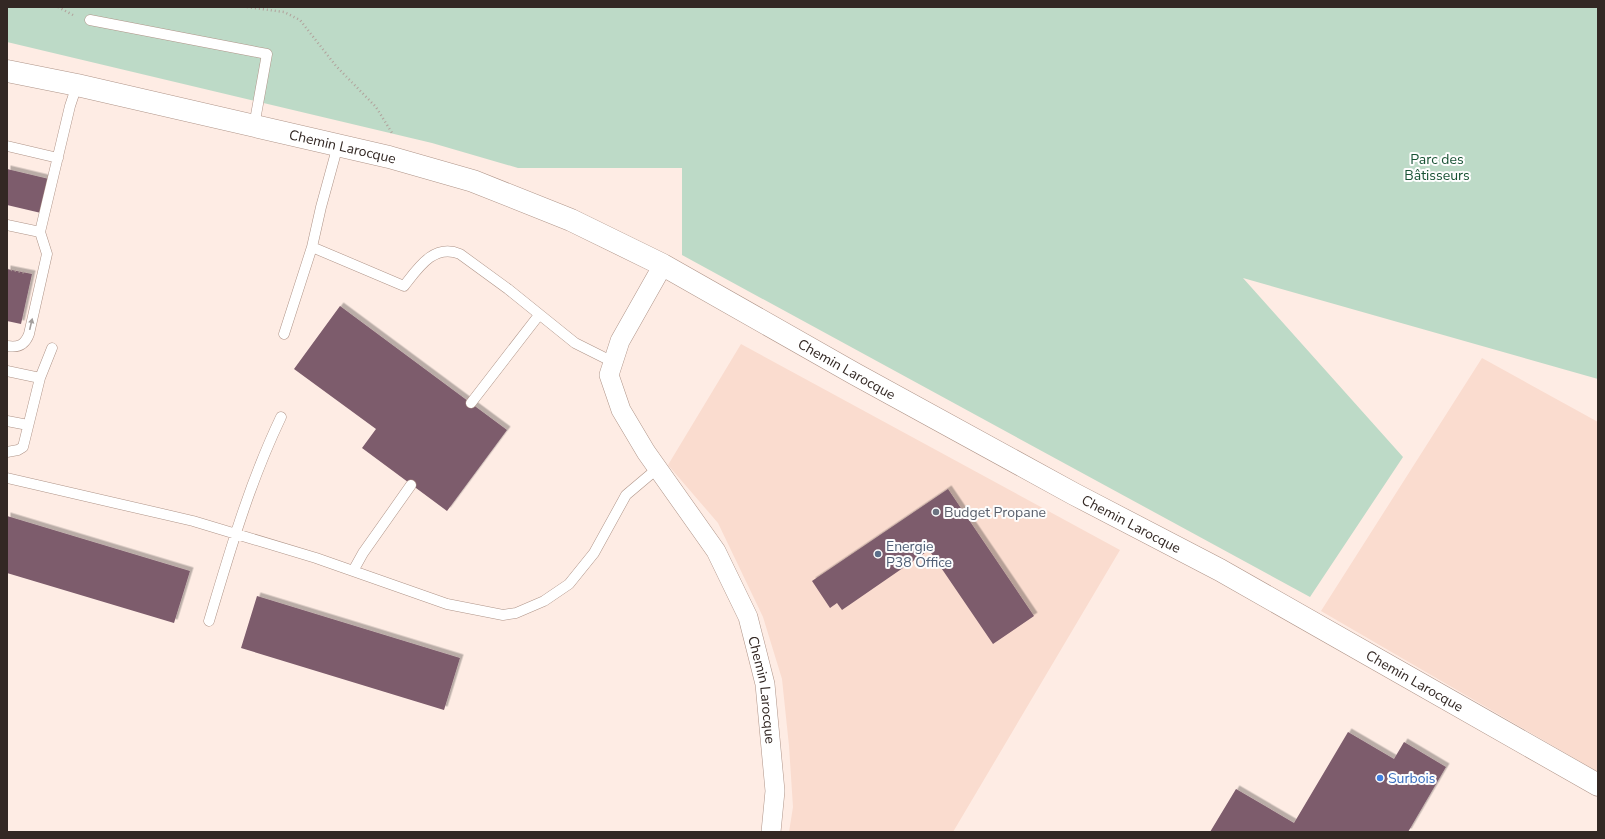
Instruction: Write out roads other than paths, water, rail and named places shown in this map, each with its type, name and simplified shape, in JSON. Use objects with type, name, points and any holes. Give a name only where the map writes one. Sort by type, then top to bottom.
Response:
[{"type":"main road","name":"Chemin Larocque","points":[[7,71],[78,85],[434,170],[506,193],[598,232],[663,265],[862,378],[1074,494],[1220,570],[1598,785]]},
{"type":"street","name":"Chemin Larocque","points":[[663,265],[620,341],[608,375],[621,410],[658,468],[716,551],[748,617],[765,684],[775,791],[771,832]]},
{"type":"lane","points":[[90,20],[267,54],[254,126]]},
{"type":"lane","points":[[7,346],[20,346],[27,340],[29,334],[47,254],[40,232],[70,106],[78,85]]},
{"type":"lane","points":[[7,146],[58,158]]},
{"type":"lane","points":[[284,334],[312,247],[321,207],[338,146]]},
{"type":"lane","points":[[7,225],[40,232]]},
{"type":"lane","points":[[312,247],[404,286],[418,267],[436,253],[453,251],[460,254],[502,284],[575,343],[613,362]]},
{"type":"lane","points":[[471,403],[539,315]]},
{"type":"lane","points":[[7,452],[13,452],[23,447],[40,378],[52,348]]},
{"type":"lane","points":[[7,371],[40,378]]},
{"type":"lane","points":[[209,621],[235,534],[261,459],[281,418]]},
{"type":"lane","points":[[7,421],[28,425]]},
{"type":"lane","points":[[7,478],[193,521],[353,571],[447,604],[497,614],[516,613],[544,601],[569,584],[594,553],[626,495],[658,468]]},
{"type":"lane","points":[[353,571],[363,553],[411,485]]},
{"type":"place","name":"Budget Propane","points":[[936,512]]},
{"type":"place","name":"Energie P38 Office","points":[[878,554]]},
{"type":"place","name":"Surbois","points":[[1380,778]]},
{"type":"park label","name":"Parc des Bâtisseurs","points":[[1437,168]]}]
